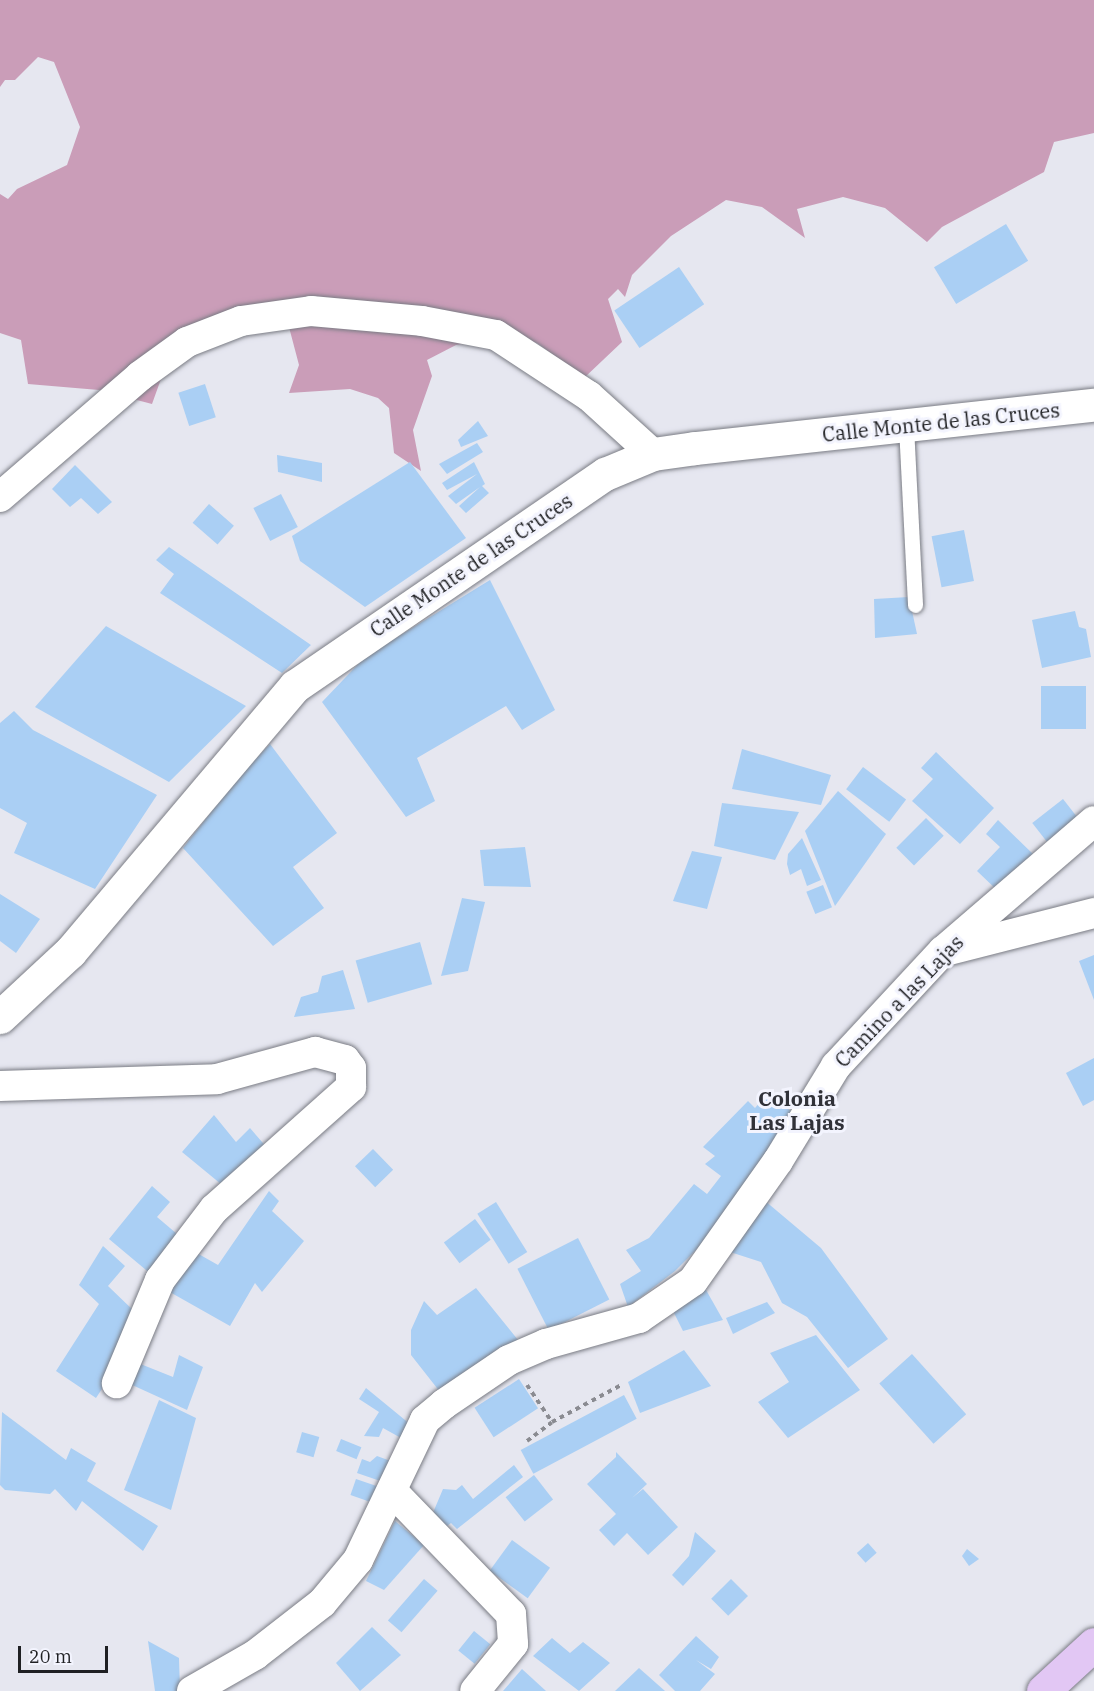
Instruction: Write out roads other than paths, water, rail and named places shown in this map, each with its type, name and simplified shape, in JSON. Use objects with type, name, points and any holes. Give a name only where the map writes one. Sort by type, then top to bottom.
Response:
[{"type":"main road","points":[[1043,1691],[1094,1644]]},
{"type":"street","points":[[0,497],[140,376],[187,342],[241,321],[311,311],[422,321],[496,335],[588,396],[653,454]]},
{"type":"street","name":"Calle Monte de las Cruces","points":[[0,1017],[70,952],[295,686],[604,474],[653,454],[1094,405]]},
{"type":"street","name":"Camino a las Lajas","points":[[192,1691],[255,1654],[322,1603],[358,1560],[393,1492],[425,1420],[509,1360],[546,1344],[639,1318],[693,1281],[778,1161],[836,1066],[943,951],[1094,821]]},
{"type":"street","points":[[943,951],[1094,913]]},
{"type":"street","points":[[0,1086],[217,1079],[315,1052],[345,1060],[351,1068],[351,1087],[214,1209],[160,1280],[117,1383]]},
{"type":"street","points":[[393,1492],[511,1614],[513,1644],[475,1691]]},
{"type":"lane","points":[[906,426],[915,605]]},
{"type":"district","name":"Colonia Las Lajas","points":[[797,1110]]}]
